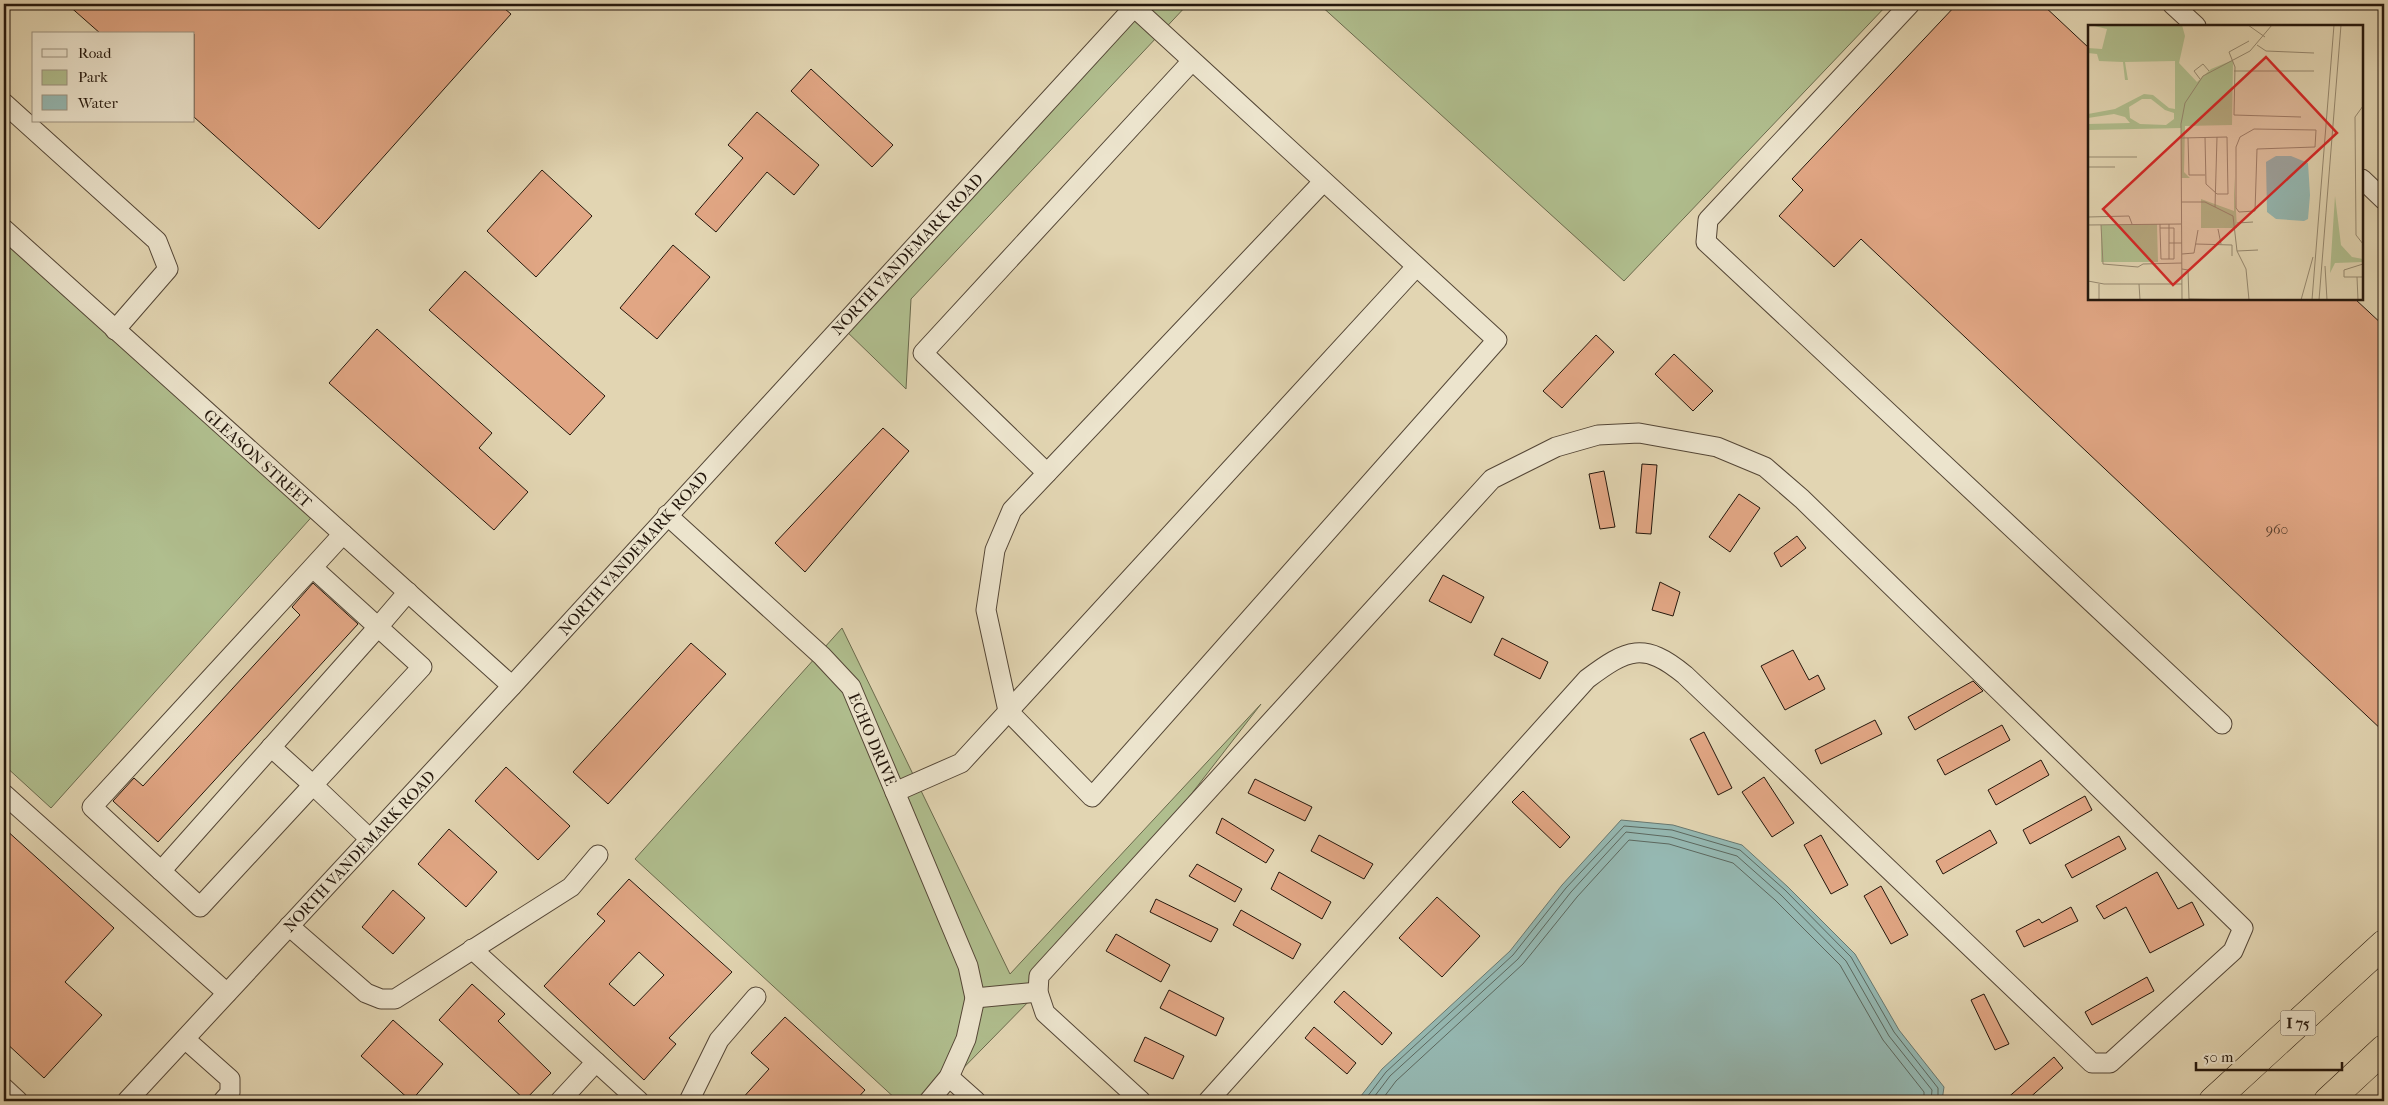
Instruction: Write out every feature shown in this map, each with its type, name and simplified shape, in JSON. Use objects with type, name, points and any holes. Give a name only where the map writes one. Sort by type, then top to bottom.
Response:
[{"type":"highway","name":"I 75","points":[[2213,1101],[2384,944]]},
{"type":"highway","points":[[2328,1101],[2384,1049]]},
{"type":"street","points":[[1910,4],[1708,220],[1706,242],[2222,724]]},
{"type":"street","points":[[2172,4],[2195,25]]},
{"type":"street","points":[[1136,6],[1192,61],[1323,182],[1416,268],[1497,340],[1092,797],[1008,711],[986,610],[994,550],[1012,510],[1323,182]]},
{"type":"street","name":"NORTH VANDEMARK ROAD","points":[[127,1101],[512,686],[1136,6]]},
{"type":"street","points":[[1047,473],[923,353],[1192,61]]},
{"type":"street","points":[[4,103],[157,241],[168,269],[115,330]]},
{"type":"street","points":[[2363,180],[2384,200]]},
{"type":"street","name":"GLEASON STREET","points":[[4,230],[512,686]]},
{"type":"street","points":[[895,792],[961,763],[1416,268]]},
{"type":"street","points":[[1141,1101],[1045,1013],[1038,992],[1039,976],[1492,479],[1556,447],[1598,435],[1639,433],[1708,445],[1765,467],[1802,499],[2243,928],[2233,951],[2110,1063],[2092,1063],[1685,675],[1666,659],[1639,652],[1614,659],[1587,679],[1208,1101]]},
{"type":"street","name":"ECHO DRIVE","points":[[667,515],[822,656],[851,687],[968,966],[975,998]]},
{"type":"street","points":[[312,568],[422,667],[200,907],[92,807],[343,534]]},
{"type":"street","points":[[161,871],[408,592]]},
{"type":"street","points":[[271,746],[370,839]]},
{"type":"street","points":[[4,794],[227,993]]},
{"type":"street","points":[[289,926],[366,993],[381,999],[395,998],[571,887],[598,855]]},
{"type":"street","points":[[472,950],[639,1101]]},
{"type":"street","points":[[929,1101],[949,1077],[966,1039],[975,998],[1038,992]]},
{"type":"street","points":[[689,1101],[719,1040],[756,997]]},
{"type":"street","points":[[185,1039],[230,1079],[230,1093],[222,1101]]},
{"type":"street","points":[[560,1101],[596,1062]]},
{"type":"street","points":[[949,1077],[976,1101]]},
{"type":"street","points":[[4,1088],[18,1101]]},
{"type":"green space","points":[[1137,4],[1188,4],[911,299],[906,389],[841,326]]},
{"type":"green space","points":[[1319,4],[1888,4],[1624,281]]},
{"type":"green space","points":[[4,229],[317,511],[51,808],[4,765]]},
{"type":"green space","points":[[842,628],[1010,974],[1261,704],[1038,992],[931,1101],[898,1101],[635,859]]},
{"type":"water","points":[[1621,820],[1673,825],[1742,845],[1788,887],[1855,954],[1899,1030],[1944,1087],[1942,1101],[1357,1101],[1382,1069],[1510,951],[1562,885]]},
{"type":"building","points":[[67,4],[499,4],[511,14],[319,229],[195,118],[195,32],[99,32]]},
{"type":"building","points":[[1957,4],[2042,4],[2088,47],[2088,300],[2356,300],[2384,326],[2384,732],[1861,239],[1834,267],[1779,216],[1803,190],[1792,179]]},
{"type":"building","points":[[811,69],[893,145],[872,167],[791,91]]},
{"type":"building","points":[[757,112],[819,165],[794,195],[767,172],[716,232],[695,214],[743,158],[728,145]]},
{"type":"building","points":[[542,170],[592,216],[536,277],[487,231]]},
{"type":"building","points":[[673,245],[710,277],[657,339],[620,308]]},
{"type":"building","points":[[465,271],[605,396],[570,435],[429,310]]},
{"type":"building","points":[[377,329],[492,433],[479,448],[528,492],[494,530],[329,383]]},
{"type":"building","points":[[1596,335],[1614,352],[1562,408],[1543,391]]},
{"type":"building","points":[[1674,354],[1713,391],[1693,411],[1655,374]]},
{"type":"building","points":[[883,428],[909,451],[805,572],[775,543]]},
{"type":"building","points":[[1642,464],[1657,465],[1651,534],[1636,533]]},
{"type":"building","points":[[1604,471],[1615,527],[1600,529],[1589,474]]},
{"type":"building","points":[[1739,494],[1760,508],[1730,552],[1709,537]]},
{"type":"building","points":[[1797,536],[1806,548],[1781,567],[1774,553]]},
{"type":"building","points":[[1443,575],[1484,597],[1471,623],[1429,601]]},
{"type":"building","points":[[1660,582],[1680,592],[1673,616],[1652,610]]},
{"type":"building","points":[[313,583],[358,624],[158,842],[113,801],[134,778],[143,786],[300,615],[292,607]]},
{"type":"building","points":[[1502,638],[1548,662],[1540,679],[1494,655]]},
{"type":"building","points":[[691,643],[726,674],[608,804],[573,772]]},
{"type":"building","points":[[1793,650],[1809,680],[1818,675],[1825,689],[1785,710],[1761,666]]},
{"type":"building","points":[[1973,681],[1983,691],[1915,730],[1908,717]]},
{"type":"building","points":[[1875,720],[1882,734],[1821,764],[1815,750]]},
{"type":"building","points":[[2002,725],[2010,740],[1945,775],[1937,760]]},
{"type":"building","points":[[1704,732],[1732,788],[1718,795],[1690,739]]},
{"type":"building","points":[[2041,760],[2049,775],[1996,805],[1988,790]]},
{"type":"building","points":[[506,767],[570,826],[538,860],[475,801]]},
{"type":"building","points":[[1764,777],[1794,823],[1772,837],[1742,792]]},
{"type":"building","points":[[1255,779],[1312,807],[1305,821],[1248,793]]},
{"type":"building","points":[[1523,791],[1570,837],[1560,848],[1512,802]]},
{"type":"building","points":[[2085,796],[2092,810],[2030,844],[2023,830]]},
{"type":"building","points":[[1222,818],[1274,850],[1266,863],[1216,833]]},
{"type":"building","points":[[4,828],[114,928],[65,982],[102,1015],[44,1078],[4,1041]]},
{"type":"building","points":[[449,829],[497,872],[466,907],[418,864]]},
{"type":"building","points":[[1990,830],[1997,843],[1943,874],[1936,861]]},
{"type":"building","points":[[1319,835],[1373,864],[1364,879],[1311,851]]},
{"type":"building","points":[[1821,835],[1848,885],[1831,894],[1804,845]]},
{"type":"building","points":[[2119,836],[2126,849],[2072,878],[2065,865]]},
{"type":"building","points":[[1197,864],[1242,889],[1235,902],[1189,876]]},
{"type":"building","points":[[1279,872],[1331,902],[1322,919],[1271,889]]},
{"type":"building","points":[[2157,872],[2178,909],[2192,902],[2204,925],[2150,953],[2126,907],[2104,919],[2096,906]]},
{"type":"building","points":[[629,879],[732,972],[669,1038],[676,1044],[644,1080],[544,986],[605,921],[597,914]],"holes":[[[639,952],[664,975],[634,1006],[609,984]]]},
{"type":"building","points":[[1881,886],[1908,935],[1891,944],[1864,896]]},
{"type":"building","points":[[393,890],[425,918],[393,954],[362,927]]},
{"type":"building","points":[[1437,897],[1480,936],[1442,977],[1399,938]]},
{"type":"building","points":[[1156,899],[1218,929],[1211,942],[1150,912]]},
{"type":"building","points":[[2071,907],[2078,921],[2024,947],[2016,931],[2039,919],[2042,923]]},
{"type":"building","points":[[1241,910],[1301,944],[1293,959],[1233,925]]},
{"type":"building","points":[[1116,934],[1170,965],[1161,982],[1106,951]]},
{"type":"building","points":[[2147,977],[2154,991],[2092,1025],[2085,1012]]},
{"type":"building","points":[[472,984],[505,1014],[498,1021],[551,1073],[525,1100],[439,1020]]},
{"type":"building","points":[[1169,990],[1224,1018],[1216,1036],[1160,1008]]},
{"type":"building","points":[[1344,991],[1392,1033],[1382,1045],[1334,1002]]},
{"type":"building","points":[[1984,994],[2009,1044],[1995,1050],[1971,1000]]},
{"type":"building","points":[[785,1017],[865,1090],[855,1101],[740,1101],[769,1069],[751,1053]]},
{"type":"building","points":[[393,1020],[443,1064],[411,1101],[361,1056]]},
{"type":"building","points":[[1314,1027],[1356,1063],[1347,1074],[1305,1038]]},
{"type":"building","points":[[1145,1037],[1184,1056],[1173,1079],[1134,1061]]},
{"type":"building","points":[[2054,1057],[2063,1068],[2026,1101],[2004,1101]]}]
